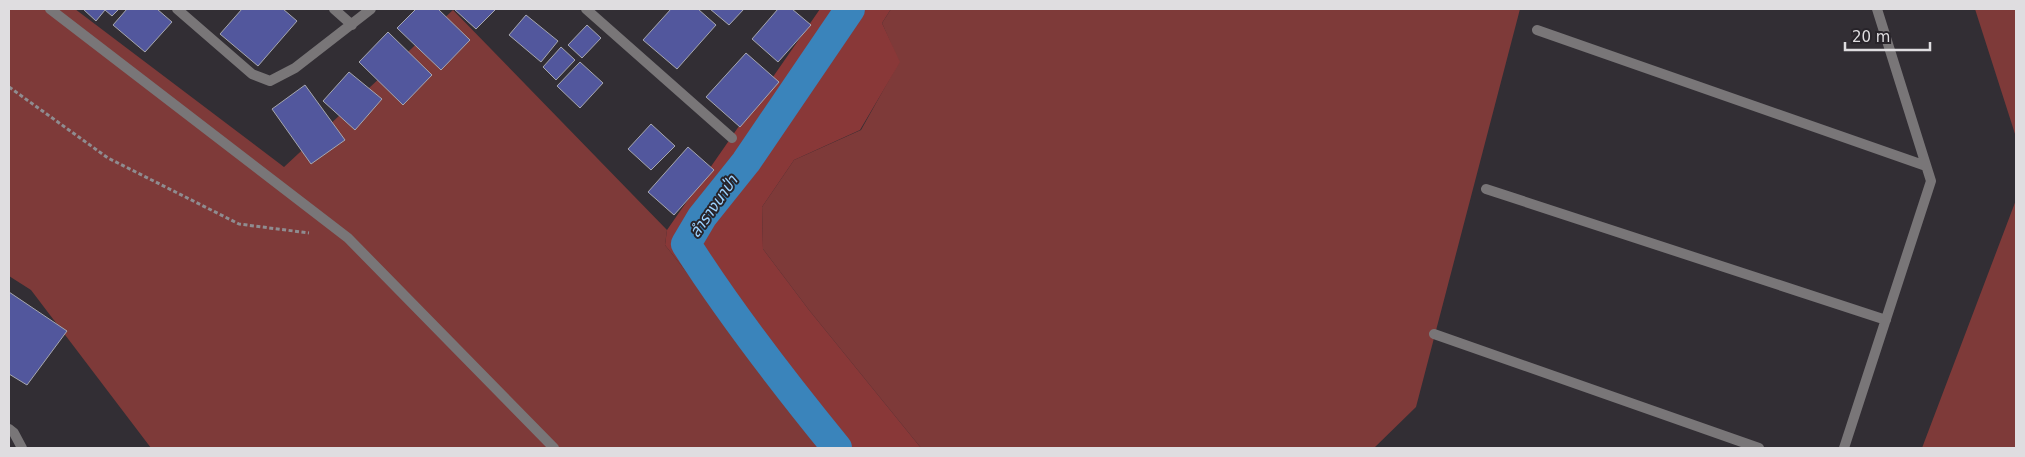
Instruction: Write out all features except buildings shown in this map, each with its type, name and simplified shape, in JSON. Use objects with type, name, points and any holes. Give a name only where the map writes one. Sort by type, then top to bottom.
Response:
[{"type":"street","points":[[50,9],[348,238],[554,448]]},
{"type":"street","points":[[177,9],[252,74],[270,81],[295,68],[371,9]]},
{"type":"street","points":[[334,9],[352,25]]},
{"type":"street","points":[[586,9],[732,138]]},
{"type":"street","points":[[1844,448],[1931,180],[1877,9]]},
{"type":"street","points":[[1537,30],[1926,166]]},
{"type":"street","points":[[1486,189],[1886,320]]},
{"type":"street","points":[[1434,334],[1759,448]]},
{"type":"street","points":[[9,428],[22,448]]},
{"type":"path","points":[[9,86],[108,158],[239,224],[348,238]]},
{"type":"shaded area","points":[[9,9],[75,9],[284,167],[453,10],[667,230],[665,245],[827,448],[151,448],[31,290],[9,276]]},
{"type":"shaded area","points":[[820,9],[891,9],[882,23],[900,62],[860,130],[794,160],[762,207],[763,249],[809,310],[921,448],[827,448],[665,245],[667,230]]},
{"type":"shaded area","points":[[891,9],[1520,9],[1416,407],[1374,448],[921,448],[809,310],[763,249],[762,207],[794,160],[861,130],[899,62],[882,23]]},
{"type":"shaded area","points":[[1975,9],[2016,9],[2016,137]]},
{"type":"shaded area","points":[[2016,200],[2016,448],[1922,448]]},
{"type":"waterway","name":"ลำรางนาป่า","points":[[837,448],[797,399],[721,297],[686,244],[702,217],[746,162],[850,9]]}]
